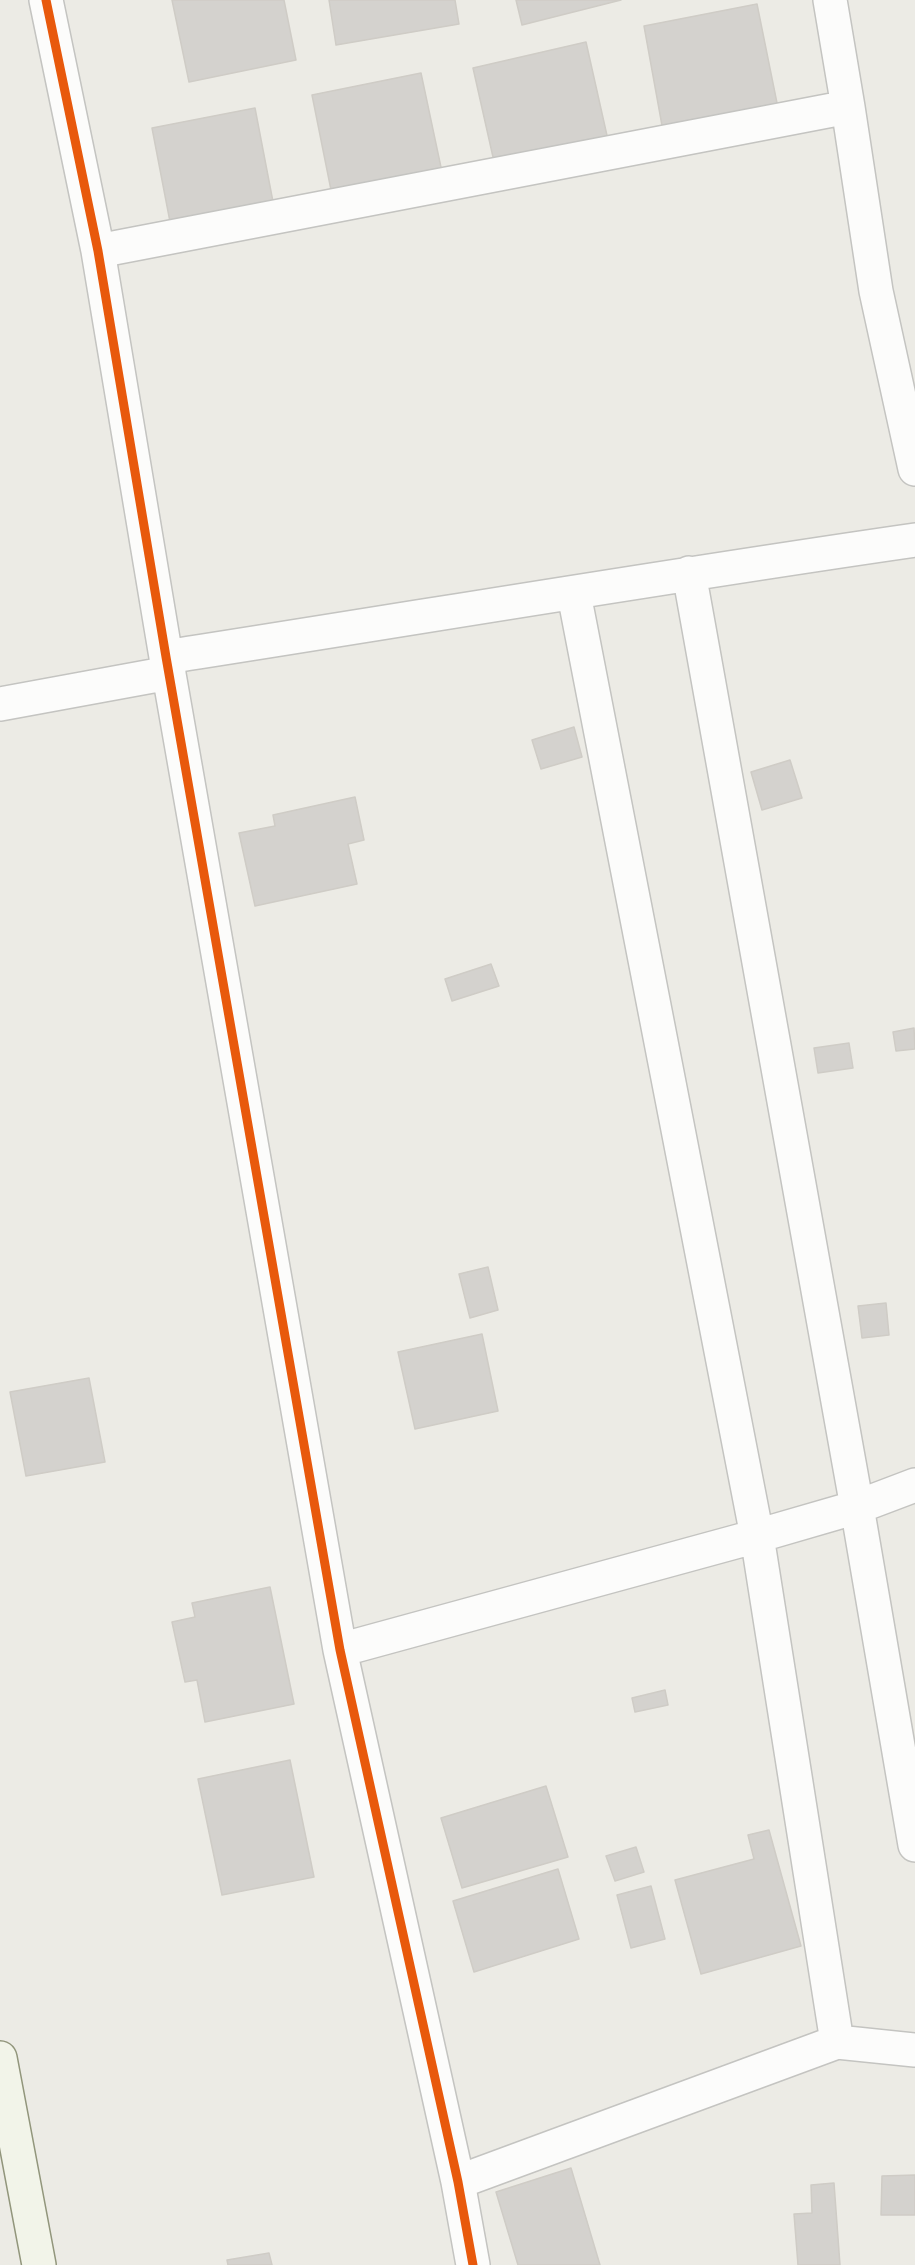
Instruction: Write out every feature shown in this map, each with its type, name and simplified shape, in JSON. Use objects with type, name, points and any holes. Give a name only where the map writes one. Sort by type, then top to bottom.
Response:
[{"type":"street","points":[[46,0],[98,251],[167,665],[340,1650],[458,2182],[473,2265]]},
{"type":"street","points":[[830,0],[876,291],[915,469]]},
{"type":"street","points":[[98,251],[848,107]]},
{"type":"street","points":[[0,704],[167,665],[689,573],[915,540]]},
{"type":"street","points":[[689,573],[857,1507],[915,1845]]},
{"type":"street","points":[[574,594],[757,1536],[837,2043]]},
{"type":"street","points":[[340,1650],[757,1536],[857,1507],[915,1485]]},
{"type":"street","points":[[458,2182],[837,2043],[915,2050]]},
{"type":"street","points":[[0,2058],[39,2265]]},
{"type":"building","points":[[172,0],[284,0],[296,60],[189,82]]},
{"type":"building","points":[[329,0],[455,0],[459,24],[336,45]]},
{"type":"building","points":[[516,0],[621,0],[522,25]]},
{"type":"building","points":[[757,4],[778,108],[663,131],[644,26]]},
{"type":"building","points":[[586,42],[608,140],[495,166],[473,68]]},
{"type":"building","points":[[421,73],[442,172],[332,195],[312,95]]},
{"type":"building","points":[[255,108],[274,207],[171,227],[152,128]]},
{"type":"building","points":[[574,727],[582,757],[541,769],[532,740]]},
{"type":"building","points":[[790,760],[802,798],[762,810],[751,772]]},
{"type":"building","points":[[355,797],[364,840],[348,844],[357,884],[255,906],[239,833],[275,826],[273,815]]},
{"type":"building","points":[[491,964],[499,986],[452,1001],[445,979]]},
{"type":"building","points":[[914,1028],[915,1049],[896,1051],[893,1032]]},
{"type":"building","points":[[849,1043],[853,1068],[818,1073],[814,1048]]},
{"type":"building","points":[[488,1267],[498,1310],[470,1318],[459,1274]]},
{"type":"building","points":[[886,1303],[889,1335],[862,1338],[858,1306]]},
{"type":"building","points":[[482,1334],[498,1411],[415,1429],[398,1352]]},
{"type":"building","points":[[89,1378],[105,1462],[26,1476],[10,1392]]},
{"type":"building","points":[[270,1587],[294,1704],[205,1722],[197,1680],[185,1682],[172,1622],[195,1617],[192,1603]]},
{"type":"building","points":[[665,1690],[668,1705],[635,1712],[632,1698]]},
{"type":"building","points":[[290,1760],[314,1877],[222,1895],[198,1779]]},
{"type":"building","points":[[546,1786],[568,1857],[462,1888],[441,1818]]},
{"type":"building","points":[[769,1830],[801,1946],[701,1974],[675,1880],[754,1859],[748,1835]]},
{"type":"building","points":[[636,1847],[644,1872],[615,1881],[606,1856]]},
{"type":"building","points":[[558,1869],[579,1939],[474,1972],[453,1901]]},
{"type":"building","points":[[651,1886],[665,1939],[631,1948],[617,1895]]},
{"type":"building","points":[[571,2168],[600,2265],[518,2265],[496,2192]]},
{"type":"building","points":[[915,2175],[915,2215],[881,2215],[882,2176]]},
{"type":"building","points":[[834,2183],[840,2265],[798,2265],[794,2214],[812,2213],[811,2185]]},
{"type":"building","points":[[269,2253],[272,2265],[228,2265],[227,2260]]},
{"type":"cycle path","points":[[46,0],[98,251],[166,657],[340,1650],[458,2182],[473,2265]]}]
